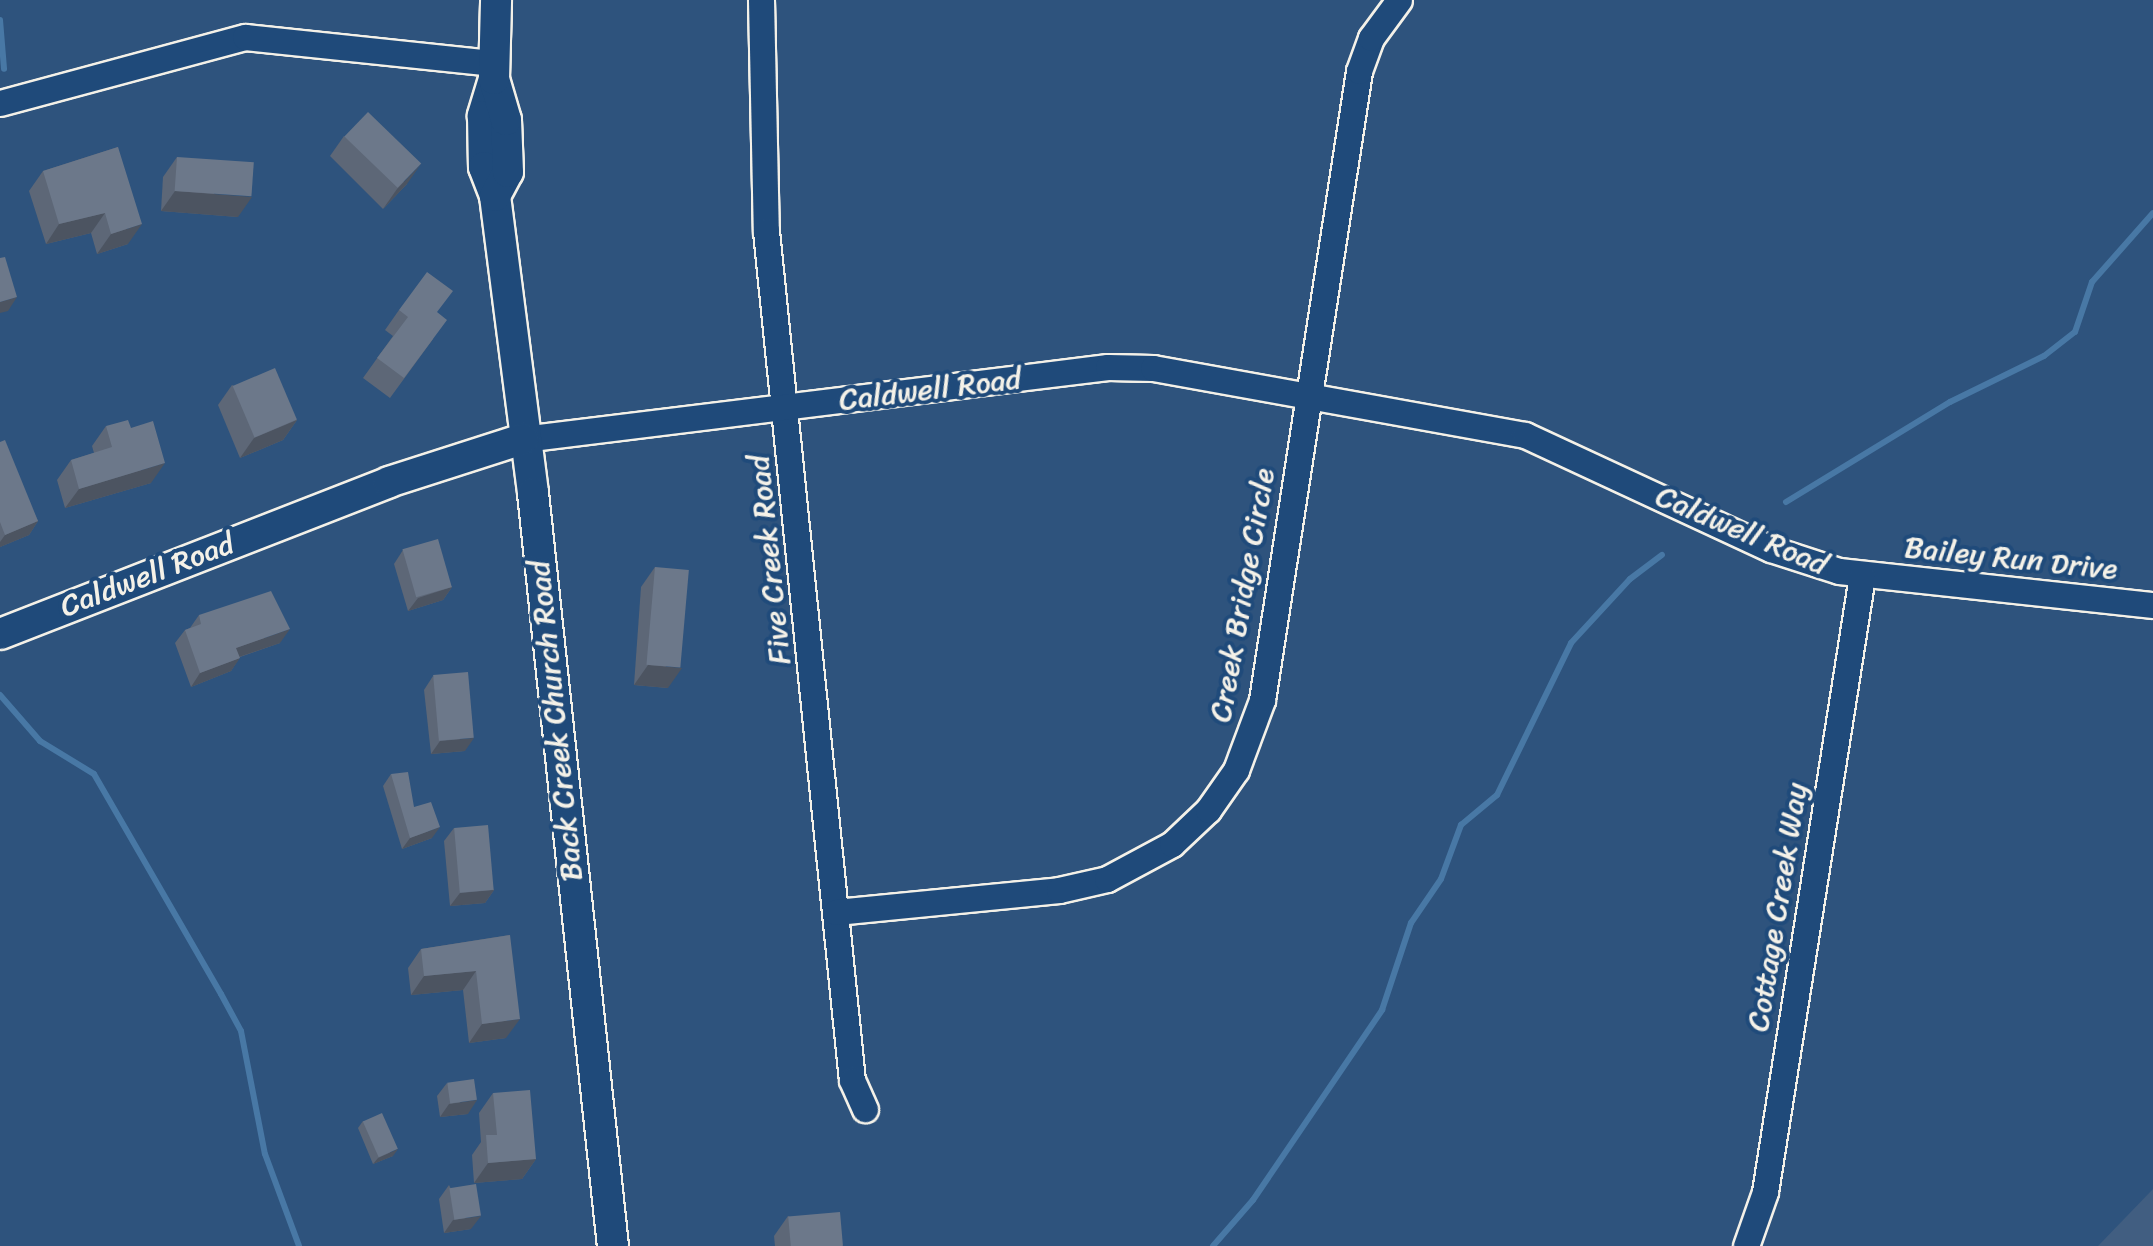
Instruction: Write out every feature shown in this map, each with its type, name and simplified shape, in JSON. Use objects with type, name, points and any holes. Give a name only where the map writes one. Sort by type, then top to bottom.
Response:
[{"type":"street","name":"Back Creek Church Road","points":[[496,0],[494,71],[506,120],[508,172],[495,196],[613,1246]]},
{"type":"street","name":"Five Creek Road","points":[[760,0],[761,162],[852,1080],[866,1109]]},
{"type":"street","name":"Creek Bridge Circle","points":[[836,912],[1084,886],[1152,858],[1208,810],[1242,758],[1262,700],[1359,70],[1380,22],[1399,0]]},
{"type":"street","points":[[0,103],[244,37],[494,71]]},
{"type":"street","name":"Caldwell Road","points":[[0,634],[389,482],[523,439],[1108,366],[1153,368],[1525,436],[1771,549],[1862,576]]},
{"type":"street","name":"Bailey Run Drive","points":[[1862,576],[2153,605]]},
{"type":"street","name":"Cottage Creek Way","points":[[1746,1246],[1765,1192],[1862,576]]},
{"type":"shaded area","points":[[2153,1189],[2153,1246],[2098,1246]]},
{"type":"building","points":[[368,112],[421,163],[398,188],[344,136]]},
{"type":"building","points":[[118,147],[142,224],[111,234],[105,213],[59,224],[43,171]]},
{"type":"building","points":[[177,157],[254,162],[251,196],[175,191]]},
{"type":"building","points":[[5,257],[17,297],[0,302],[0,258]]},
{"type":"building","points":[[427,272],[453,291],[437,312],[447,320],[404,378],[377,358],[408,317],[399,310]]},
{"type":"building","points":[[275,368],[297,420],[255,438],[233,386]]},
{"type":"building","points":[[128,420],[131,428],[153,421],[165,463],[79,489],[71,460],[112,447],[106,426]]},
{"type":"building","points":[[5,440],[38,521],[5,535],[0,522],[0,442]]},
{"type":"building","points":[[438,539],[452,587],[416,597],[402,549]]},
{"type":"building","points":[[655,567],[689,570],[680,668],[646,665]]},
{"type":"building","points":[[271,591],[290,629],[236,648],[240,658],[200,673],[185,630],[201,624],[199,615]]},
{"type":"building","points":[[468,672],[474,738],[439,741],[433,675]]},
{"type":"building","points":[[408,772],[414,807],[431,802],[440,827],[410,838],[391,774]]},
{"type":"building","points":[[488,825],[494,890],[460,893],[454,828]]},
{"type":"building","points":[[510,935],[520,1019],[482,1024],[476,971],[424,976],[421,949]]},
{"type":"building","points":[[474,1079],[477,1100],[450,1104],[447,1083]]},
{"type":"building","points":[[530,1090],[536,1159],[488,1163],[486,1135],[497,1135],[493,1093]]},
{"type":"building","points":[[382,1113],[398,1149],[379,1157],[363,1122]]},
{"type":"building","points":[[476,1184],[481,1216],[454,1220],[449,1188]]},
{"type":"building","points":[[840,1212],[843,1246],[791,1246],[788,1217]]},
{"type":"waterway","points":[[0,20],[4,69]]},
{"type":"waterway","points":[[1786,502],[1950,402],[2044,356],[2075,332],[2092,282],[2153,213]]},
{"type":"waterway","points":[[1213,1246],[1253,1200],[1382,1010],[1411,923],[1441,879],[1461,825],[1497,795],[1571,643],[1630,579],[1662,555]]},
{"type":"waterway","points":[[0,695],[40,741],[94,774],[221,994],[241,1031],[265,1154],[299,1246]]}]
